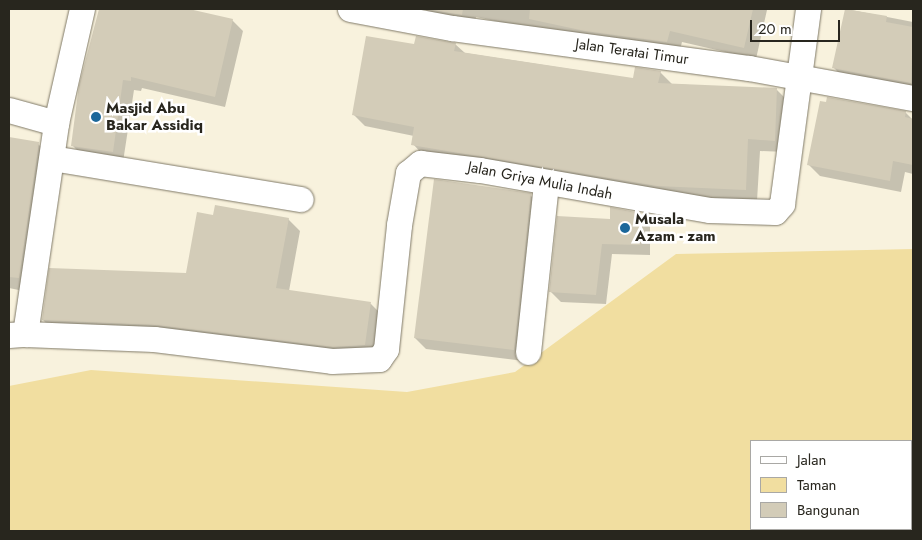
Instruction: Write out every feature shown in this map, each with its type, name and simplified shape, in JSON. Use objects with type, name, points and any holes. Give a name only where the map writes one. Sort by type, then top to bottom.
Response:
[{"type":"street","points":[[17,334],[52,158],[56,123],[82,9]]},
{"type":"street","name":"Jalan Teratai Timur","points":[[350,9],[452,28],[749,68],[913,98]]},
{"type":"street","points":[[798,78],[808,9]]},
{"type":"street","name":"Jalan Griya Mulia Indah","points":[[17,334],[154,339],[332,361],[374,361],[379,359],[386,349],[399,226],[408,173],[413,167],[430,162],[546,184],[709,210],[775,212],[782,204],[798,78]]},
{"type":"street","points":[[9,110],[56,123]]},
{"type":"street","points":[[52,158],[301,199]]},
{"type":"street","points":[[528,352],[546,184]]},
{"type":"green space","points":[[913,249],[913,531],[9,531],[9,386],[91,370],[407,392],[515,372],[676,254]]},
{"type":"building","points":[[99,9],[189,9],[233,19],[215,97],[131,77],[131,81],[123,80],[113,152],[71,146],[79,85]]},
{"type":"building","points":[[427,9],[463,9],[462,15]]},
{"type":"building","points":[[530,9],[753,9],[744,48],[670,31],[667,42],[585,31],[529,19]]},
{"type":"building","points":[[845,9],[887,16],[886,22],[913,27],[911,83],[832,68]]},
{"type":"building","points":[[366,36],[414,44],[416,36],[456,43],[454,51],[633,78],[635,67],[661,71],[658,83],[777,88],[775,141],[748,139],[746,190],[657,186],[411,145],[414,127],[352,115]]},
{"type":"building","points":[[827,97],[906,111],[905,117],[913,119],[913,165],[893,161],[890,181],[807,165],[820,101],[826,102]]},
{"type":"building","points":[[9,137],[39,142],[19,278],[9,277]]},
{"type":"building","points":[[434,179],[531,193],[514,350],[414,338]]},
{"type":"building","points":[[215,205],[289,218],[276,288],[371,302],[365,345],[333,347],[155,325],[42,320],[49,268],[186,273],[197,212],[213,215]]},
{"type":"building","points":[[610,207],[641,213],[640,245],[602,244],[596,295],[549,292],[557,216],[610,219]]},
{"type":"place","name":"Masjid Abu Bakar Assidiq","points":[[96,117]]},
{"type":"place","name":"Musala Azam - zam","points":[[625,228]]}]
